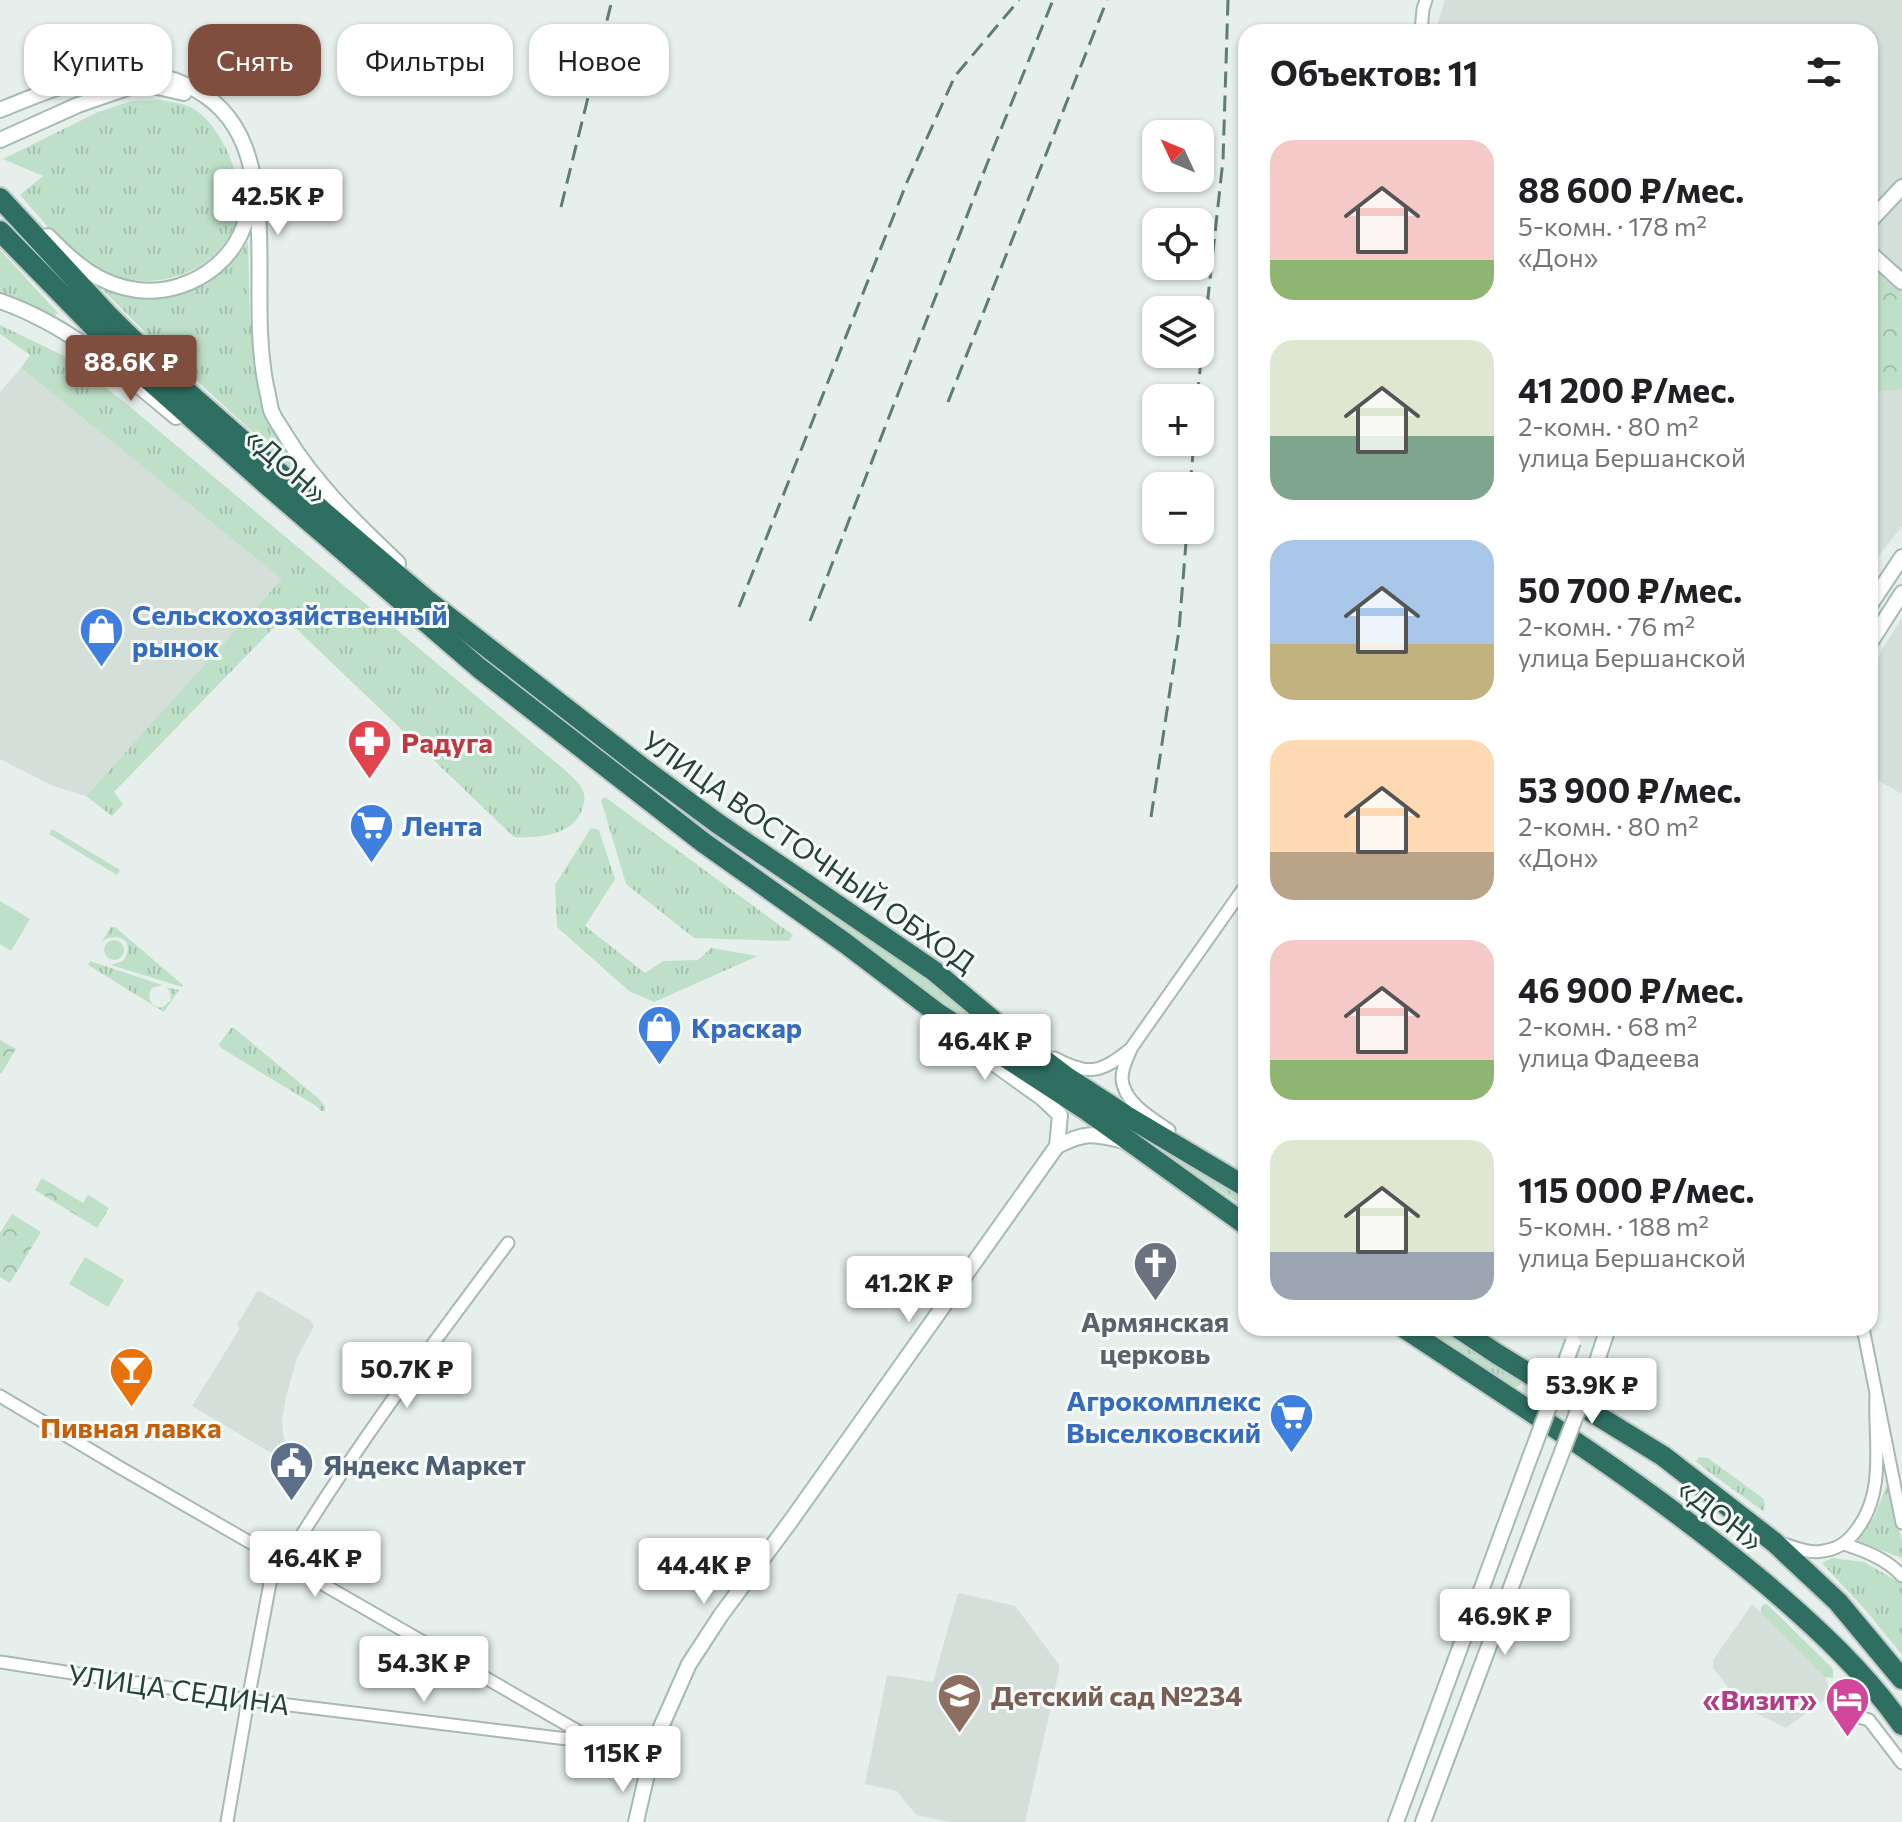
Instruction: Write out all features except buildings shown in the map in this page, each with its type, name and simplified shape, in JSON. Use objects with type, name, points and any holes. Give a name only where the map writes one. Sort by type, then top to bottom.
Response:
[{"type":"highway","name":"«ДОН»","points":[[0,198],[107,314],[174,380],[428,601]]},
{"type":"highway","name":"«ДОН»","points":[[0,231],[122,356],[441,635]]},
{"type":"highway","name":"УЛИЦА ВОСТОЧНЫЙ ОБХОД","points":[[428,601],[717,823],[934,971],[1068,1078],[1238,1182]]},
{"type":"highway","name":"УЛИЦА ВОСТОЧНЫЙ ОБХОД","points":[[441,635],[704,843],[936,1012],[1086,1110],[1238,1219]]},
{"type":"highway","name":"«ДОН»","points":[[1416,1336],[1583,1446],[1715,1541],[1816,1627],[1902,1725]]},
{"type":"highway","name":"«ДОН»","points":[[1470,1336],[1663,1456],[1774,1542],[1838,1602],[1902,1679]]},
{"type":"main road","points":[[0,110],[75,82],[106,75],[142,74],[187,84],[208,97],[229,118],[242,141],[255,184],[259,235],[259,339],[272,411],[323,488],[411,576],[428,601]]},
{"type":"main road","points":[[0,140],[133,86],[175,89],[194,97],[216,115],[231,134],[243,159],[249,200],[242,235],[233,250],[205,275],[170,288],[137,290],[110,283],[82,269],[0,189]]},
{"type":"main road","points":[[1878,212],[1902,187]]},
{"type":"main road","points":[[1878,260],[1902,282]]},
{"type":"main road","points":[[0,301],[40,318],[86,346],[131,378],[236,468],[267,485]]},
{"type":"main road","points":[[1878,593],[1902,557]]},
{"type":"main road","points":[[1878,630],[1902,593]]},
{"type":"main road","points":[[936,1012],[945,1029],[1042,1098],[1060,1115],[1057,1146]]},
{"type":"main road","points":[[636,1822],[661,1727],[689,1664],[1057,1146],[1077,1136],[1092,1134],[1128,1142]]},
{"type":"main road","points":[[1396,1822],[1575,1336]]},
{"type":"main road","points":[[1423,1822],[1605,1336]]},
{"type":"street","points":[[1422,24],[1426,0]]},
{"type":"street","points":[[1212,1167],[1127,1096],[1122,1079],[1132,1047],[1238,896]]},
{"type":"street","points":[[1007,1032],[1029,1040],[1072,1068],[1095,1070],[1111,1065],[1132,1047]]},
{"type":"street","points":[[227,1822],[248,1700],[280,1560],[508,1243]]},
{"type":"street","points":[[1865,1336],[1902,1523]]},
{"type":"street","points":[[0,1396],[597,1742],[647,1775]]},
{"type":"street","points":[[1774,1542],[1821,1552],[1844,1544],[1864,1520],[1877,1477],[1876,1396]]},
{"type":"street","points":[[1844,1544],[1881,1559],[1902,1576]]},
{"type":"street","name":"УЛИЦА СЕДИНА","points":[[0,1662],[248,1700],[597,1742]]},
{"type":"street","points":[[1836,1710],[1869,1720],[1902,1763]]},
{"type":"shaded area","points":[[1445,0],[1902,0],[1902,526],[1878,557],[1878,24],[1438,24]]},
{"type":"shaded area","name":"Сельскохозяйственный рынок","points":[[21,368],[283,579],[86,796],[53,786],[0,759],[0,392]]},
{"type":"shaded area","points":[[1902,618],[1902,794],[1878,780],[1878,658]]},
{"type":"shaded area","points":[[258,1290],[310,1320],[314,1326],[297,1358],[282,1420],[293,1466],[192,1406],[240,1328],[237,1325]]},
{"type":"shaded area","name":"Детский сад №234","points":[[958,1593],[1015,1606],[1060,1666],[1025,1822],[950,1822],[916,1815],[897,1791],[865,1784],[887,1675],[933,1682]]},
{"type":"shaded area","points":[[1752,1604],[1825,1677],[1831,1695],[1786,1728],[1744,1707],[1713,1668],[1713,1660]]},
{"type":"green space","points":[[161,100],[196,110],[217,133],[237,180],[237,219],[228,238],[215,254],[199,266],[161,280],[120,278],[100,271],[78,257],[20,195],[43,176],[3,159],[98,112],[132,101]]},
{"type":"green space","points":[[248,241],[250,317],[257,384],[264,408],[279,439],[303,477],[154,341],[103,290],[147,297],[181,291],[219,273]]},
{"type":"green space","points":[[0,250],[58,313],[53,317],[0,293]]},
{"type":"green space","points":[[1878,274],[1902,294],[1902,389],[1878,391]]},
{"type":"green space","points":[[0,325],[62,355],[123,401],[566,771],[582,788],[585,798],[577,819],[553,834],[514,837],[284,617],[114,792],[123,804],[112,816],[86,796],[282,579],[21,368],[30,355],[0,334]]},
{"type":"green space","points":[[605,797],[793,935],[789,941],[694,938],[626,884],[601,800]]},
{"type":"green space","points":[[591,828],[599,830],[615,879],[585,926],[645,973],[663,961],[698,960],[711,948],[758,956],[654,1002],[629,991],[557,927],[555,885]]},
{"type":"green space","points":[[52,829],[120,870],[117,875],[49,834]]},
{"type":"green space","points":[[800,888],[1238,1189],[1238,1203],[1057,1082],[793,897],[794,891]]},
{"type":"green space","points":[[0,901],[30,919],[11,951],[0,944]]},
{"type":"green space","points":[[111,927],[115,927],[182,987],[111,965],[123,961],[128,948],[120,938],[102,941]]},
{"type":"green space","points":[[114,940],[121,943],[124,950],[121,957],[114,960],[107,957],[104,950],[107,943]]},
{"type":"green space","points":[[90,961],[162,985],[152,988],[150,992],[155,1006],[163,1007],[171,1000],[166,987],[179,990],[164,1012],[88,965]]},
{"type":"green space","points":[[231,1028],[318,1098],[325,1111],[221,1048],[219,1044]]},
{"type":"green space","points":[[0,1040],[16,1049],[1,1074],[0,1073]]},
{"type":"green space","points":[[42,1178],[83,1203],[88,1195],[109,1208],[97,1228],[35,1190]]},
{"type":"green space","points":[[12,1214],[41,1232],[10,1283],[0,1277],[0,1233]]},
{"type":"green space","points":[[85,1257],[124,1280],[108,1307],[69,1284]]},
{"type":"green space","points":[[1436,1336],[1457,1336],[1522,1379],[1515,1388]]},
{"type":"green space","points":[[1700,1457],[1708,1458],[1764,1499],[1763,1511],[1705,1469],[1696,1461]]},
{"type":"green space","points":[[1888,1482],[1902,1541],[1902,1558],[1857,1541],[1874,1517]]},
{"type":"green space","points":[[1832,1558],[1864,1562],[1902,1584],[1902,1655],[1822,1563]]},
{"type":"green space","points":[[1765,1604],[1833,1669],[1833,1678],[1825,1677],[1761,1613],[1761,1607]]},
{"type":"railway","points":[[561,207],[612,0]]},
{"type":"railway","points":[[739,607],[907,182],[955,76],[1019,0]]},
{"type":"railway","points":[[810,621],[1053,0]]},
{"type":"railway","points":[[948,402],[1107,0]]},
{"type":"railway","points":[[1199,384],[1223,160],[1228,0]]},
{"type":"railway","points":[[1191,472],[1193,456]]},
{"type":"railway","points":[[1151,817],[1179,630],[1186,544]]},
{"type":"place","name":"Сельскохозяйственный рынок","points":[[101,669]]},
{"type":"place","name":"Радуга","points":[[370,781]]},
{"type":"place","name":"Лента","points":[[371,864]]},
{"type":"place","name":"Краскар","points":[[660,1066]]},
{"type":"place","name":"Армянская церковь","points":[[1155,1303]]},
{"type":"place","name":"Пивная лавка","points":[[131,1409]]},
{"type":"place","name":"Агрокомплекс Выселковский","points":[[1292,1455]]},
{"type":"place","name":"Яндекс Маркет","points":[[292,1503]]},
{"type":"place","name":"Детский сад №234","points":[[960,1734]]},
{"type":"place","name":"«Визит»","points":[[1848,1738]]}]
